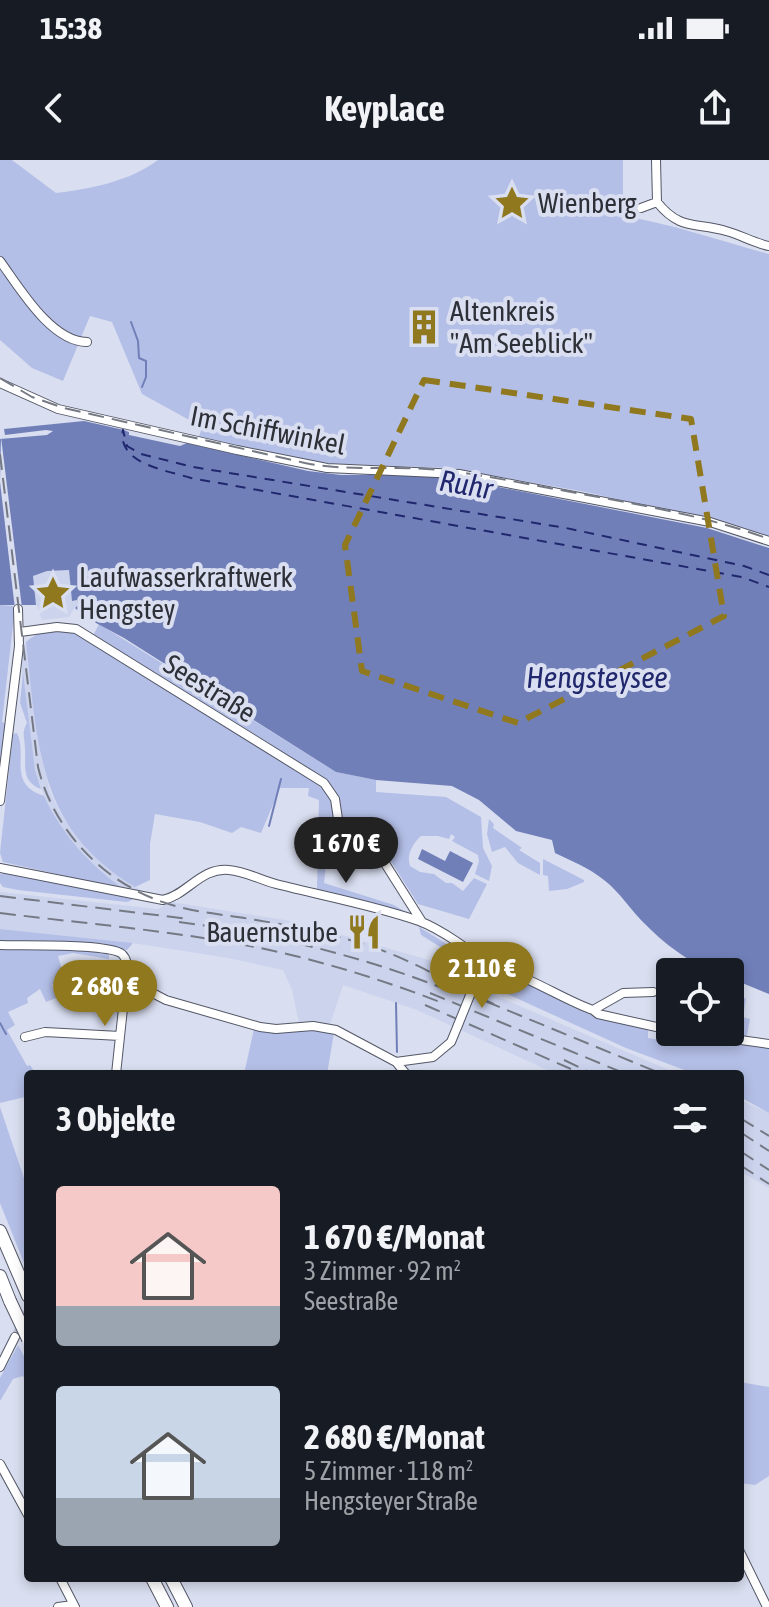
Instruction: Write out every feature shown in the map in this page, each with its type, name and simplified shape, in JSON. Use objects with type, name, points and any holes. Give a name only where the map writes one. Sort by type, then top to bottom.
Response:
[{"type":"highway","points":[[0,1231],[24,1287]]},
{"type":"highway","points":[[0,1276],[22,1338]]},
{"type":"highway","points":[[154,1582],[167,1607]]},
{"type":"highway","points":[[173,1582],[186,1607]]},
{"type":"street","points":[[656,160],[657,202],[667,215],[681,222],[728,231],[769,246]]},
{"type":"street","points":[[641,208],[657,202]]},
{"type":"street","points":[[0,261],[47,322],[76,342],[87,342]]},
{"type":"street","name":"Im Schiffwinkel","points":[[0,383],[58,409],[252,453],[327,468],[459,474],[710,522],[769,541]]},
{"type":"street","points":[[0,801],[20,632],[18,609]]},
{"type":"street","name":"Seestraße","points":[[20,632],[57,627],[76,629],[324,783],[335,799],[340,825],[381,857],[422,922]]},
{"type":"street","name":"Seestraße","points":[[0,868],[163,900],[175,896],[203,875],[230,870],[422,922],[476,954],[483,967],[498,966],[598,1014],[656,1027]]},
{"type":"street","points":[[0,945],[113,949],[125,958],[126,985],[116,1070]]},
{"type":"street","points":[[396,1062],[433,1057],[451,1042],[483,967]]},
{"type":"street","points":[[126,985],[260,1027],[313,1026],[336,1030],[396,1062],[403,1070]]},
{"type":"street","points":[[593,1010],[623,993],[653,992]]},
{"type":"street","points":[[25,1037],[45,1032],[120,1036]]},
{"type":"street","points":[[744,1041],[769,1044]]},
{"type":"street","points":[[396,1062],[396,1070]]},
{"type":"street","points":[[0,1367],[22,1338]]},
{"type":"street","points":[[0,1464],[24,1508]]},
{"type":"street","points":[[744,1560],[767,1607]]},
{"type":"street","points":[[58,1607],[74,1606],[62,1582]]},
{"type":"highlighted area","points":[[424,380],[691,419],[724,616],[518,723],[362,671],[345,545]]},
{"type":"shaded area","points":[[0,160],[12,160],[56,193],[110,183],[158,160],[623,160],[623,216],[769,254],[769,537],[586,492],[449,468],[320,463],[199,437],[202,427],[142,394],[112,322],[90,316],[63,381],[32,368],[0,340]]},
{"type":"shaded area","name":"Laufwasserkraftwerk Hengstey","points":[[69,570],[72,600],[77,600],[78,606],[69,617],[42,620],[32,576],[47,571]]},
{"type":"shaded area","points":[[0,605],[13,606],[14,616],[2,722],[7,724],[0,774]]},
{"type":"shaded area","points":[[99,624],[336,772],[376,780],[376,792],[446,797],[481,817],[483,848],[492,866],[489,881],[475,874],[478,855],[452,841],[455,837],[451,834],[449,839],[421,836],[409,858],[410,866],[420,872],[434,874],[463,891],[474,878],[487,884],[469,919],[418,904],[385,852],[360,835],[357,840],[343,830],[330,827],[324,883],[404,911],[402,913],[317,890],[319,800],[308,796],[309,788],[280,788],[261,833],[241,827],[232,833],[200,822],[155,814],[150,844],[150,880],[135,887],[102,864],[78,838],[60,810],[48,781],[34,715],[26,642],[49,631],[93,636]]},
{"type":"shaded area","points":[[26,642],[40,753],[50,792],[62,816],[88,850],[115,874],[144,892],[124,889],[96,868],[65,834],[44,796],[35,770],[28,725],[20,654]]},
{"type":"shaded area","points":[[23,673],[35,770],[41,789],[30,782],[26,773],[24,733],[27,723],[20,703]]},
{"type":"shaded area","points":[[17,733],[22,777],[26,784],[44,796],[68,836],[88,859],[124,889],[3,862],[0,853],[13,734]]},
{"type":"shaded area","points":[[489,819],[494,824],[493,828],[540,863],[540,875],[518,863],[505,847],[492,852],[487,834]]},
{"type":"shaded area","points":[[543,859],[584,882],[567,889],[549,891],[548,876],[543,875]]},
{"type":"shaded area","points":[[0,874],[132,897],[132,900],[127,902],[3,887]]},
{"type":"shaded area","points":[[0,892],[158,909],[171,902],[297,922],[439,963],[487,992],[669,1070],[547,1070],[417,1010],[343,985],[330,1025],[299,1023],[292,990],[283,970],[133,943],[0,929]]},
{"type":"shaded area","points":[[419,927],[471,959],[474,967],[470,981],[439,963],[445,950],[421,935]]},
{"type":"shaded area","points":[[0,929],[133,943],[127,950],[102,943],[0,941]]},
{"type":"shaded area","points":[[0,949],[109,953],[109,959],[73,953],[58,956],[64,977],[52,985],[56,998],[46,1002],[40,989],[27,998],[28,1003],[8,1012],[15,1025],[7,1030],[27,1066],[30,1065],[33,1070],[24,1070],[24,1097],[0,1103]]},
{"type":"shaded area","points":[[501,970],[575,1008],[648,1029],[648,1038],[656,1039],[656,1046],[744,1046],[744,1017],[750,1019],[746,1041],[769,1044],[769,1113],[744,1099],[744,1070],[684,1070],[626,1048],[481,982],[489,971]]},
{"type":"shaded area","points":[[254,1029],[312,1029],[334,1033],[328,1070],[245,1070]]},
{"type":"shaded area","points":[[744,1102],[769,1113],[769,1188],[744,1173]]},
{"type":"shaded area","points":[[0,1107],[24,1178],[24,1263],[0,1203]]},
{"type":"shaded area","points":[[18,1345],[24,1356],[24,1378],[13,1379],[0,1401],[0,1378]]},
{"type":"shaded area","points":[[744,1383],[769,1387],[769,1476],[755,1485],[744,1484]]},
{"type":"water","name":"Hengsteysee","points":[[84,421],[124,430],[129,435],[180,446],[187,443],[308,471],[458,479],[707,528],[769,548],[769,994],[744,984],[744,958],[687,958],[654,933],[604,880],[555,853],[552,840],[516,831],[479,800],[452,786],[376,780],[336,772],[96,623],[88,615],[83,615],[75,608],[77,600],[72,601],[69,570],[47,571],[33,576],[36,605],[0,605],[0,439],[47,435],[53,431],[5,435],[4,429]]},
{"type":"water","points":[[422,849],[445,861],[450,851],[473,863],[463,882],[418,859]]},
{"type":"pier","points":[[1,437],[22,608],[15,609],[0,482]]},
{"type":"waterway","points":[[131,322],[138,341],[139,358],[146,361],[146,377],[142,387]]},
{"type":"waterway","points":[[269,826],[281,779]]},
{"type":"waterway","points":[[396,1003],[397,1052]]},
{"type":"waterway","points":[[0,1023],[6,1034]]},
{"type":"ferry route","points":[[769,575],[744,566],[566,528],[193,467],[141,454],[127,446],[123,430],[123,441],[135,458],[191,478],[742,577],[769,587]]},
{"type":"tunnel","points":[[15,1337],[24,1319]]},
{"type":"railway","points":[[0,378],[32,397],[64,408],[305,463],[422,469],[487,477],[669,511],[769,539]]},
{"type":"railway","points":[[0,454],[38,767],[57,814],[87,854],[126,885],[172,905],[296,927],[363,944],[414,964],[496,1005]]},
{"type":"railway","points":[[0,896],[189,919]]},
{"type":"railway","points":[[0,913],[166,933],[265,949],[354,972],[440,1002]]},
{"type":"railway","points":[[179,922],[314,947],[445,989]]},
{"type":"railway","points":[[430,993],[616,1070]]},
{"type":"railway","points":[[485,1001],[652,1070]]},
{"type":"railway","points":[[425,1005],[571,1069]]},
{"type":"railway","points":[[564,1060],[585,1070]]},
{"type":"railway","points":[[744,1120],[769,1136]]},
{"type":"railway","points":[[744,1135],[769,1151]]},
{"type":"railway","points":[[744,1154],[769,1170]]},
{"type":"railway","points":[[744,1168],[769,1184]]},
{"type":"place","name":"Wienberg","points":[[512,203]]},
{"type":"place","name":"Altenkreis \"Am Seeblick\"","points":[[424,327]]},
{"type":"place","name":"Laufwasserkraftwerk Hengstey","points":[[53,593]]},
{"type":"place","name":"Bauernstube","points":[[364,932]]},
{"type":"water label","name":"Ruhr","points":[[466,484]]}]
